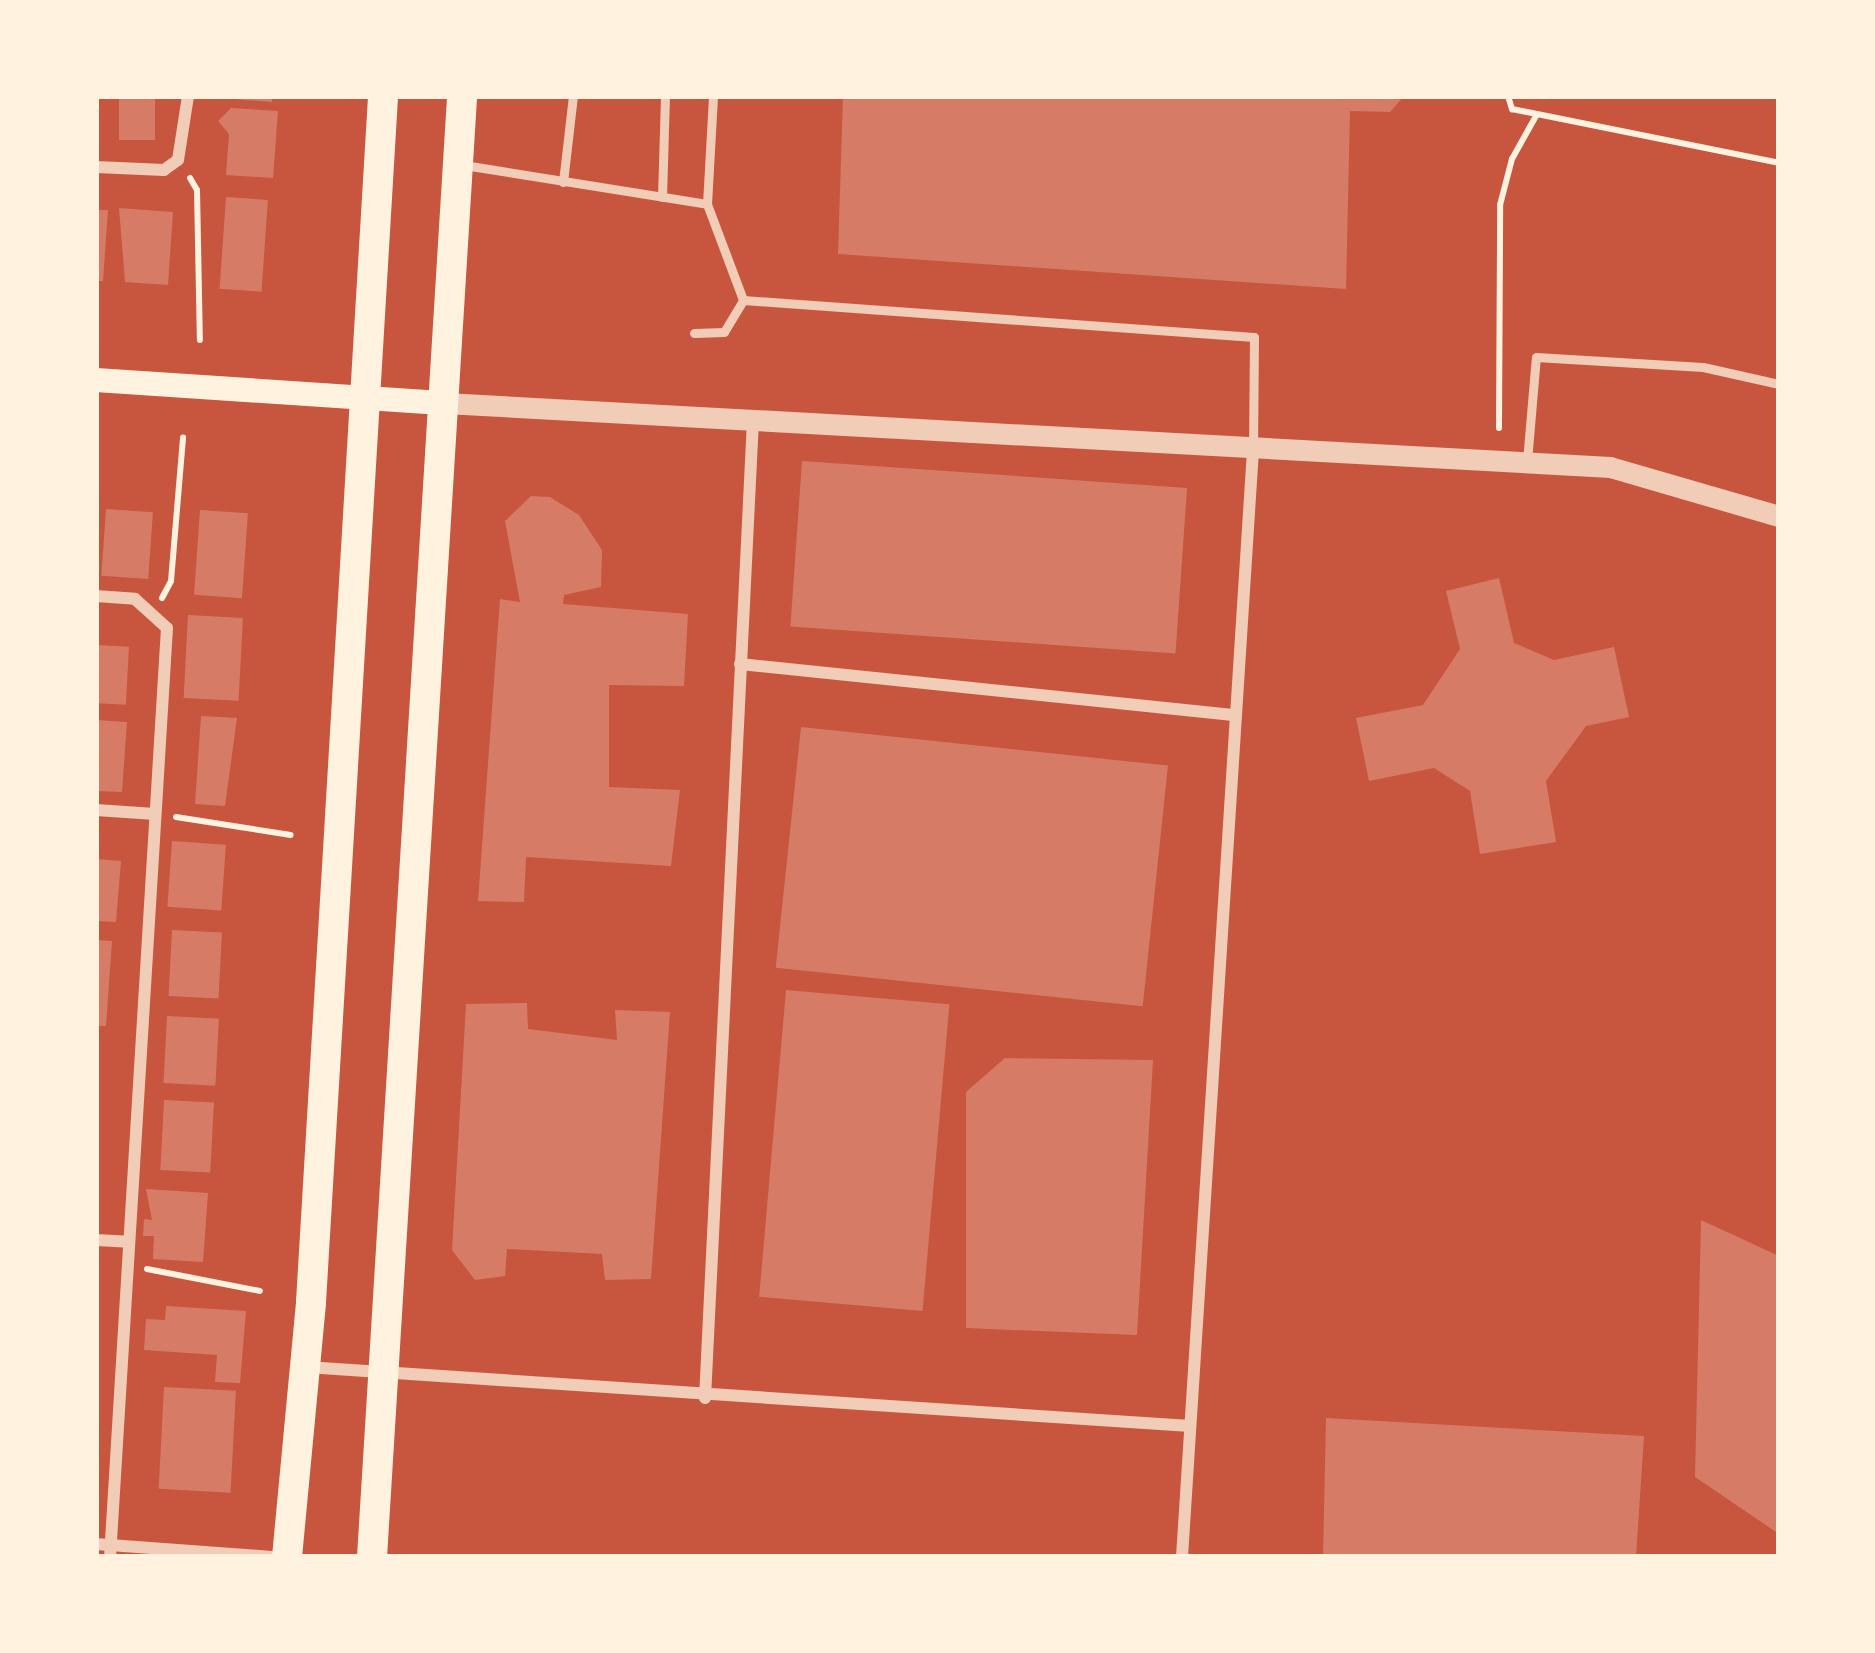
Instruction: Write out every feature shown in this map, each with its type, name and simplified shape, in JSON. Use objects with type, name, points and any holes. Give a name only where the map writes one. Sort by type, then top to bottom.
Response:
[{"type":"main road","points":[[287,1557],[306,1367],[383,96]]},
{"type":"main road","points":[[372,1557],[462,96]]},
{"type":"main road","points":[[96,380],[445,403]]},
{"type":"street","points":[[96,167],[164,170],[178,160],[188,96]]},
{"type":"street","points":[[445,403],[1610,467],[1779,516]]},
{"type":"street","points":[[705,1398],[753,419]]},
{"type":"street","points":[[1182,1557],[1252,449]]},
{"type":"street","points":[[96,596],[135,599],[154,611],[167,628],[106,1549],[272,1557]]},
{"type":"street","points":[[740,664],[1235,715]]},
{"type":"street","points":[[96,810],[155,814]]},
{"type":"street","points":[[96,1240],[129,1242]]},
{"type":"street","points":[[306,1367],[705,1398],[1190,1426]]},
{"type":"lane","points":[[562,182],[573,96]]},
{"type":"lane","points":[[662,197],[665,96]]},
{"type":"lane","points":[[713,96],[707,204],[743,300]]},
{"type":"lane","points":[[458,164],[707,204]]},
{"type":"lane","points":[[694,333],[724,332],[743,300]]},
{"type":"lane","points":[[743,300],[1254,337],[1252,449]]},
{"type":"lane","points":[[1527,461],[1537,357],[1703,367],[1779,384]]},
{"type":"path","points":[[1508,96],[1512,109],[1779,163]]},
{"type":"path","points":[[1499,428],[1500,206],[1512,159],[1537,115]]},
{"type":"path","points":[[178,160],[197,190],[200,340]]},
{"type":"path","points":[[154,611],[171,581],[183,437]]},
{"type":"path","points":[[155,814],[291,835]]},
{"type":"path","points":[[148,1268],[260,1291]]},
{"type":"building","points":[[119,96],[155,96],[155,140],[119,140]]},
{"type":"building","points":[[272,96],[272,102],[234,99]]},
{"type":"building","points":[[843,96],[1404,96],[1390,112],[1350,111],[1346,289],[838,254]]},
{"type":"building","points":[[231,108],[278,111],[273,178],[226,175],[229,134],[218,121]]},
{"type":"building","points":[[226,197],[268,200],[261,292],[220,289]]},
{"type":"building","points":[[119,208],[173,212],[168,285],[125,282]]},
{"type":"building","points":[[96,210],[108,210],[103,281],[96,281]]},
{"type":"building","points":[[802,461],[1187,488],[1175,654],[790,627]]},
{"type":"building","points":[[531,496],[550,497],[579,515],[602,550],[601,587],[564,595],[563,604],[688,614],[684,686],[609,685],[609,787],[680,790],[671,866],[526,857],[524,902],[478,901],[500,599],[520,602],[505,521]]},
{"type":"building","points":[[106,509],[153,512],[148,579],[101,576]]},
{"type":"building","points":[[200,510],[248,513],[242,598],[194,595]]},
{"type":"building","points":[[1499,578],[1514,643],[1554,660],[1614,647],[1629,717],[1586,726],[1546,781],[1556,842],[1480,854],[1470,791],[1434,768],[1369,781],[1356,718],[1423,705],[1460,649],[1446,591]]},
{"type":"building","points":[[188,615],[243,618],[239,701],[184,698]]},
{"type":"building","points":[[96,645],[129,647],[126,705],[96,703]]},
{"type":"building","points":[[201,716],[237,718],[225,806],[195,804]]},
{"type":"building","points":[[96,720],[127,722],[122,792],[96,791]]},
{"type":"building","points":[[801,727],[1168,766],[1143,1006],[776,968]]},
{"type":"building","points":[[172,841],[226,845],[221,911],[167,907]]},
{"type":"building","points":[[96,859],[121,861],[116,922],[96,921]]},
{"type":"building","points":[[172,930],[222,933],[218,999],[169,996]]},
{"type":"building","points":[[96,940],[112,941],[106,1026],[96,1026]]},
{"type":"building","points":[[786,990],[949,1004],[923,1311],[759,1297]]},
{"type":"building","points":[[527,1003],[528,1029],[617,1040],[615,1010],[670,1012],[651,1279],[605,1280],[602,1254],[507,1249],[505,1276],[475,1280],[452,1250],[466,1004]]},
{"type":"building","points":[[167,1016],[219,1019],[215,1086],[163,1083]]},
{"type":"building","points":[[1005,1058],[1153,1060],[1137,1335],[966,1328],[966,1092]]},
{"type":"building","points":[[164,1100],[214,1103],[210,1173],[160,1170]]},
{"type":"building","points":[[146,1189],[208,1193],[203,1262],[153,1259],[154,1236],[143,1236],[144,1219],[152,1220]]},
{"type":"building","points":[[1701,1220],[1779,1256],[1779,1534],[1695,1477]]},
{"type":"building","points":[[166,1306],[246,1311],[240,1383],[215,1382],[217,1355],[144,1350],[146,1319],[165,1320]]},
{"type":"building","points":[[164,1387],[236,1391],[231,1493],[159,1489]]},
{"type":"building","points":[[1326,1418],[1644,1436],[1636,1557],[1323,1557]]}]
